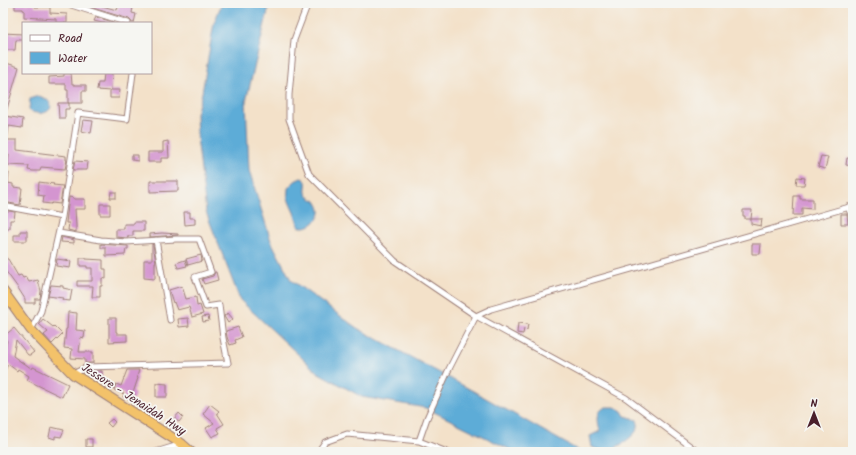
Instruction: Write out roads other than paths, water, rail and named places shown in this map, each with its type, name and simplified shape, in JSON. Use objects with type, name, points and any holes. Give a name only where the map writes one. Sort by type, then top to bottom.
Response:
[{"type":"highway","name":"Jessore - Jenaidah Hwy","points":[[3,291],[31,330],[73,374],[182,444],[191,452]]},
{"type":"street","points":[[65,3],[125,22]]},
{"type":"street","points":[[308,3],[294,40],[289,95],[289,119],[309,174],[395,261],[476,316],[626,398],[698,452]]},
{"type":"street","points":[[31,330],[41,311],[59,233],[78,113],[126,119],[133,74]]},
{"type":"street","points":[[3,206],[62,217]]},
{"type":"street","points":[[419,441],[427,418],[449,369],[476,316],[491,309],[850,206],[853,219]]},
{"type":"street","points":[[59,233],[101,240],[126,242],[199,239],[211,272],[196,277],[206,307],[220,305],[223,338],[228,363],[87,367],[73,374]]},
{"type":"street","points":[[156,240],[170,320]]},
{"type":"street","points":[[318,452],[325,442],[347,434],[419,441],[447,452]]},
{"type":"street","points":[[156,452],[182,444]]},
{"type":"water","points":[[222,3],[270,3],[246,101],[249,170],[271,241],[291,280],[357,328],[581,452],[515,452],[426,408],[362,397],[317,372],[240,300],[206,212],[197,137],[196,114],[202,93],[214,23]]},
{"type":"water","points":[[39,96],[50,102],[51,107],[48,111],[36,113],[29,110],[30,99]]},
{"type":"water","points":[[301,178],[306,181],[307,195],[316,201],[320,210],[319,216],[315,222],[305,227],[298,226],[288,196],[288,188],[295,181]]},
{"type":"water","points":[[606,407],[615,407],[622,411],[625,416],[637,420],[638,428],[633,435],[619,446],[612,449],[601,450],[592,447],[590,436],[600,431],[598,417],[600,411]]}]
